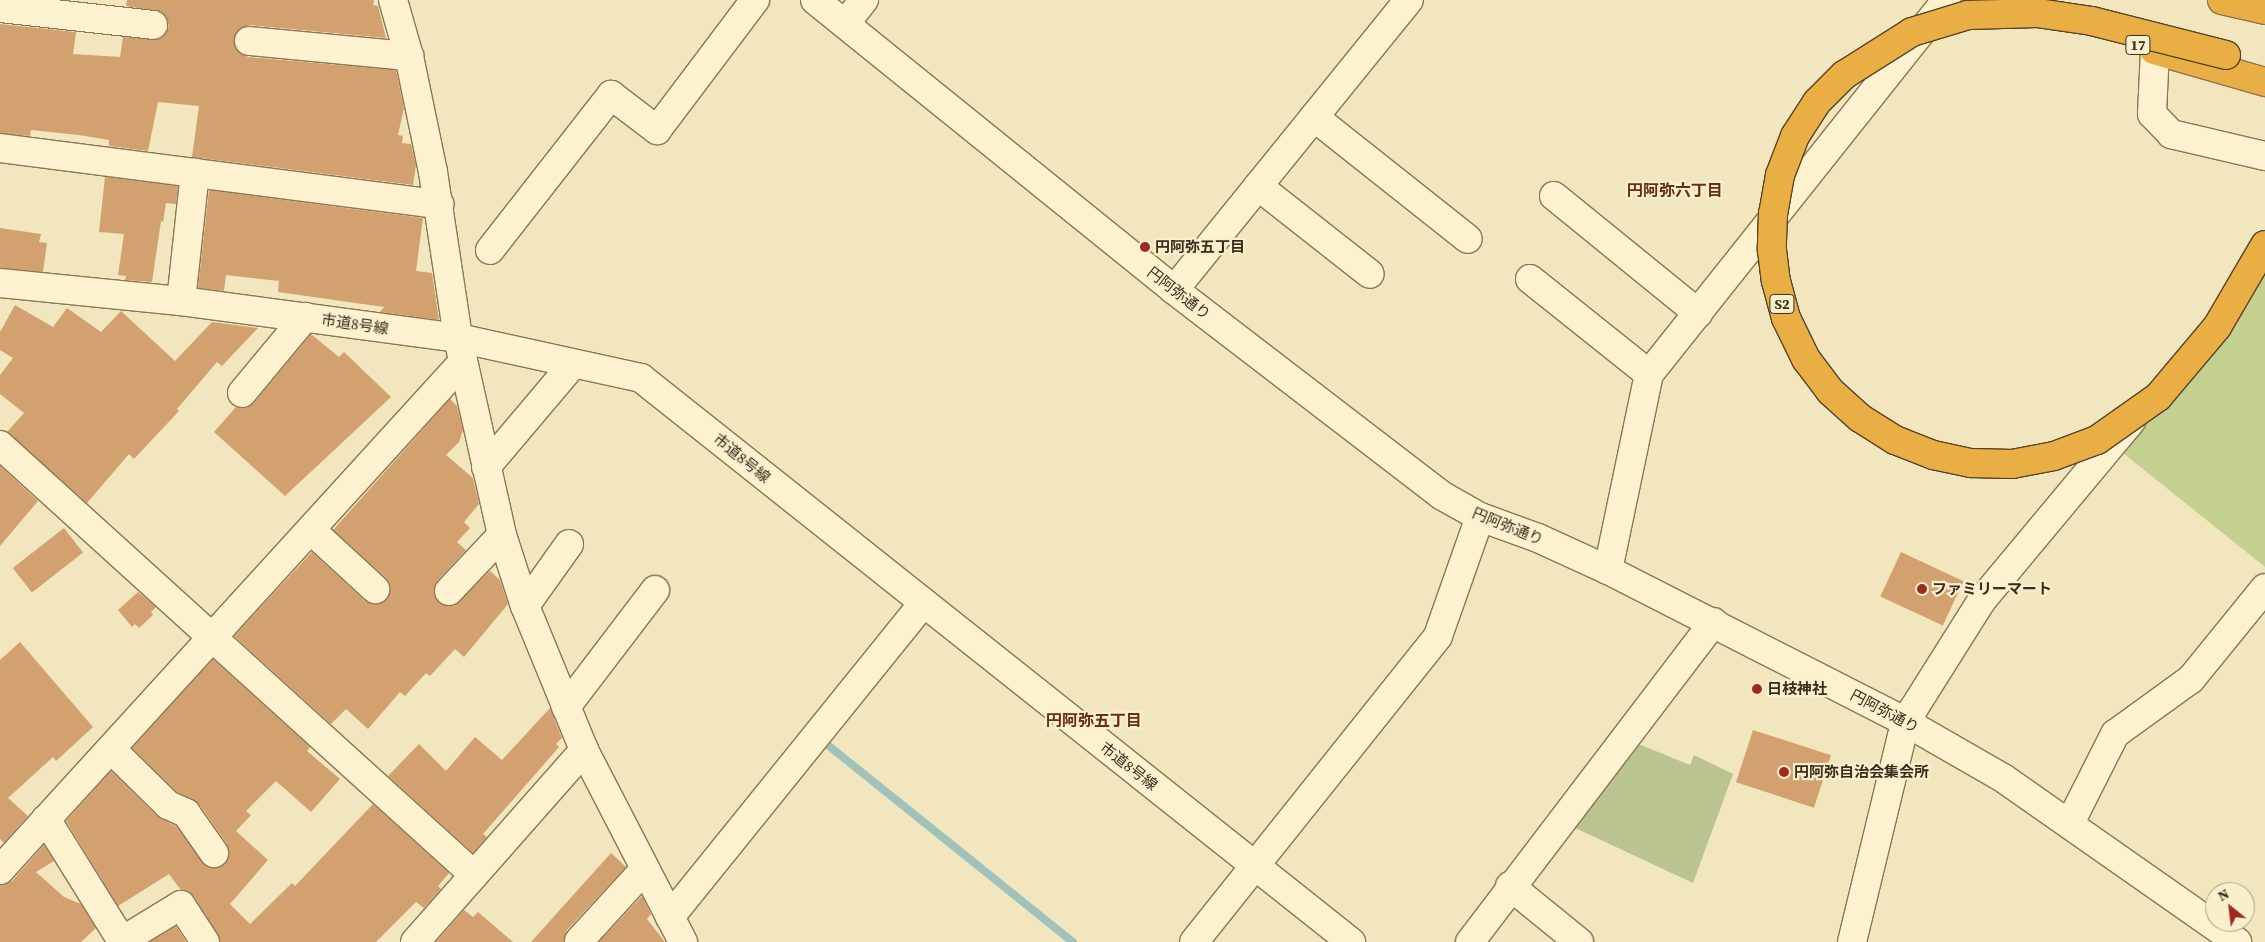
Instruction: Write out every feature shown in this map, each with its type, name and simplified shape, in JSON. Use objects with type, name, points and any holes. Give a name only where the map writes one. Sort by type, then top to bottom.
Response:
[{"type":"highway","name":"17","points":[[2013,0],[2082,27],[2265,82]]},
{"type":"highway","points":[[2222,0],[2265,10]]},
{"type":"highway","name":"S2","points":[[2265,69],[2226,55],[2120,28],[2037,13],[1987,13],[1932,24],[1862,61],[1817,102],[1786,155],[1776,194],[1771,233],[1776,281],[1786,318],[1806,359],[1830,391],[1860,418],[1914,449],[1952,460],[1991,465],[2033,461],[2075,449],[2139,413],[2174,382],[2199,352],[2232,305],[2265,245]]},
{"type":"street","points":[[393,0],[409,56],[439,204],[461,350],[502,535],[524,606],[584,750],[644,870],[683,942]]},
{"type":"street","points":[[490,250],[611,95],[657,130],[754,0]]},
{"type":"street","name":"円阿弥通り","points":[[815,0],[1174,290],[1407,472],[1480,517],[1538,538],[1608,570],[1714,622],[1908,723],[2003,778],[2070,823],[2237,942]]},
{"type":"street","points":[[845,24],[864,0]]},
{"type":"street","points":[[1174,290],[1409,0]]},
{"type":"street","points":[[1608,570],[1649,374],[1947,0]]},
{"type":"street","points":[[0,8],[153,25]]},
{"type":"street","points":[[249,41],[409,56]]},
{"type":"street","points":[[2155,50],[2152,114],[2171,134],[2265,156]]},
{"type":"street","points":[[1314,117],[1468,239]]},
{"type":"street","points":[[0,148],[439,204]]},
{"type":"street","points":[[181,301],[195,173]]},
{"type":"street","points":[[1258,186],[1370,274]]},
{"type":"street","points":[[1554,196],[1698,313]]},
{"type":"street","points":[[1852,942],[1908,723],[1982,600],[2190,350],[2265,255]]},
{"type":"street","points":[[1530,280],[1649,374]]},
{"type":"street","name":"市道8号線","points":[[0,283],[181,301],[305,317],[461,350],[573,364],[641,378],[923,604],[1351,942]]},
{"type":"street","points":[[242,393],[305,317]]},
{"type":"street","points":[[0,870],[312,531],[461,350]]},
{"type":"street","points":[[486,467],[573,364]]},
{"type":"street","points":[[0,445],[215,636],[474,874]]},
{"type":"street","points":[[1194,942],[1438,636],[1480,517]]},
{"type":"street","points":[[312,531],[374,589]]},
{"type":"street","points":[[449,591],[502,535]]},
{"type":"street","points":[[524,606],[568,544]]},
{"type":"street","points":[[2070,823],[2115,734],[2191,679],[2265,588]]},
{"type":"street","points":[[566,708],[655,590]]},
{"type":"street","points":[[670,917],[923,604]]},
{"type":"street","points":[[1470,942],[1510,886],[1714,622]]},
{"type":"street","points":[[111,749],[168,805],[186,813],[214,853]]},
{"type":"street","points":[[415,942],[584,750]]},
{"type":"street","points":[[46,819],[122,941],[181,905],[205,942]]},
{"type":"street","points":[[579,941],[644,870]]},
{"type":"street","points":[[1510,886],[1579,942]]},
{"type":"green space","points":[[2265,273],[2265,567],[2123,453]]},
{"type":"green space","points":[[1636,743],[1690,765],[1694,755],[1733,774],[1693,883],[1571,826]]},
{"type":"building","points":[[127,0],[374,0],[373,5],[378,6],[386,38],[250,25],[236,32],[235,47],[248,57],[396,70],[404,108],[398,135],[403,136],[402,143],[411,144],[416,165],[413,185],[192,157],[199,106],[158,102],[148,151],[109,146],[109,140],[79,135],[31,130],[30,136],[0,133],[0,24],[76,32],[73,54],[120,57],[123,37],[159,39],[169,26],[162,12],[126,6]]},
{"type":"building","points":[[105,177],[178,186],[176,204],[166,203],[163,222],[161,221],[152,282],[125,280],[126,276],[118,275],[124,234],[99,232]]},
{"type":"building","points":[[209,190],[423,218],[416,271],[432,273],[439,320],[380,312],[384,307],[278,292],[279,281],[226,275],[224,291],[198,288]]},
{"type":"building","points":[[0,228],[41,234],[39,242],[47,243],[43,272],[0,268]]},
{"type":"building","points":[[15,305],[53,327],[67,308],[101,332],[121,311],[175,361],[212,322],[258,328],[222,366],[217,362],[177,409],[179,411],[134,459],[129,454],[87,503],[7,432],[24,413],[0,394],[0,375],[13,358],[0,350],[0,332]]},
{"type":"building","points":[[311,334],[339,357],[344,352],[391,397],[285,496],[214,432],[236,407],[247,408],[254,403]]},
{"type":"building","points":[[450,399],[457,406],[463,430],[459,442],[446,455],[473,478],[479,504],[464,522],[470,528],[457,542],[466,550],[437,581],[434,595],[439,603],[454,606],[490,571],[500,580],[508,604],[464,657],[455,649],[430,676],[426,673],[405,696],[400,692],[368,729],[346,709],[331,724],[234,636],[312,552],[365,601],[379,604],[387,599],[390,585],[386,578],[333,530]]},
{"type":"building","points":[[0,466],[38,501],[0,546]]},
{"type":"building","points":[[64,528],[83,552],[32,592],[13,568]]},
{"type":"building","name":"ファミリーマート","points":[[1901,552],[1964,581],[1943,626],[1880,596]]},
{"type":"building","points":[[138,592],[156,607],[151,612],[153,615],[139,628],[135,624],[132,627],[118,610]]},
{"type":"building","points":[[20,642],[93,727],[56,761],[53,757],[8,798],[28,816],[4,843],[0,839],[0,660]]},
{"type":"building","points":[[213,659],[310,747],[307,751],[340,779],[311,812],[276,781],[246,811],[251,815],[236,831],[268,860],[230,904],[250,924],[292,883],[295,886],[373,804],[449,873],[438,886],[441,889],[424,908],[416,902],[376,942],[220,942],[194,896],[180,889],[169,874],[118,906],[66,821],[111,771],[157,816],[176,826],[207,867],[216,868],[228,859],[227,844],[199,804],[177,792],[132,748]]},
{"type":"building","points":[[550,708],[562,738],[556,744],[559,747],[483,834],[487,837],[473,853],[388,776],[419,744],[446,771],[475,737],[502,760]]},
{"type":"building","points":[[1753,730],[1831,755],[1814,808],[1736,782]]},
{"type":"building","points":[[44,845],[54,861],[36,872],[64,897],[81,904],[96,928],[81,942],[0,942],[0,885],[12,881]]},
{"type":"building","points":[[611,853],[626,867],[567,930],[564,942],[531,942]]},
{"type":"building","points":[[642,896],[651,914],[647,919],[665,942],[599,942]]},
{"type":"building","points":[[464,910],[473,917],[478,912],[513,942],[436,942]]},
{"type":"building","points":[[176,926],[186,942],[150,942]]},
{"type":"waterway","points":[[829,746],[1073,942]]},
{"type":"place","name":"円阿弥五丁目","points":[[1145,247]]},
{"type":"place","name":"ファミリーマート","points":[[1922,589]]},
{"type":"place","name":"日枝神社","points":[[1757,689]]},
{"type":"place","name":"円阿弥自治会集会所","points":[[1784,772]]},
{"type":"district","name":"円阿弥六丁目","points":[[1675,190]]},
{"type":"district","name":"円阿弥五丁目","points":[[1094,720]]}]
